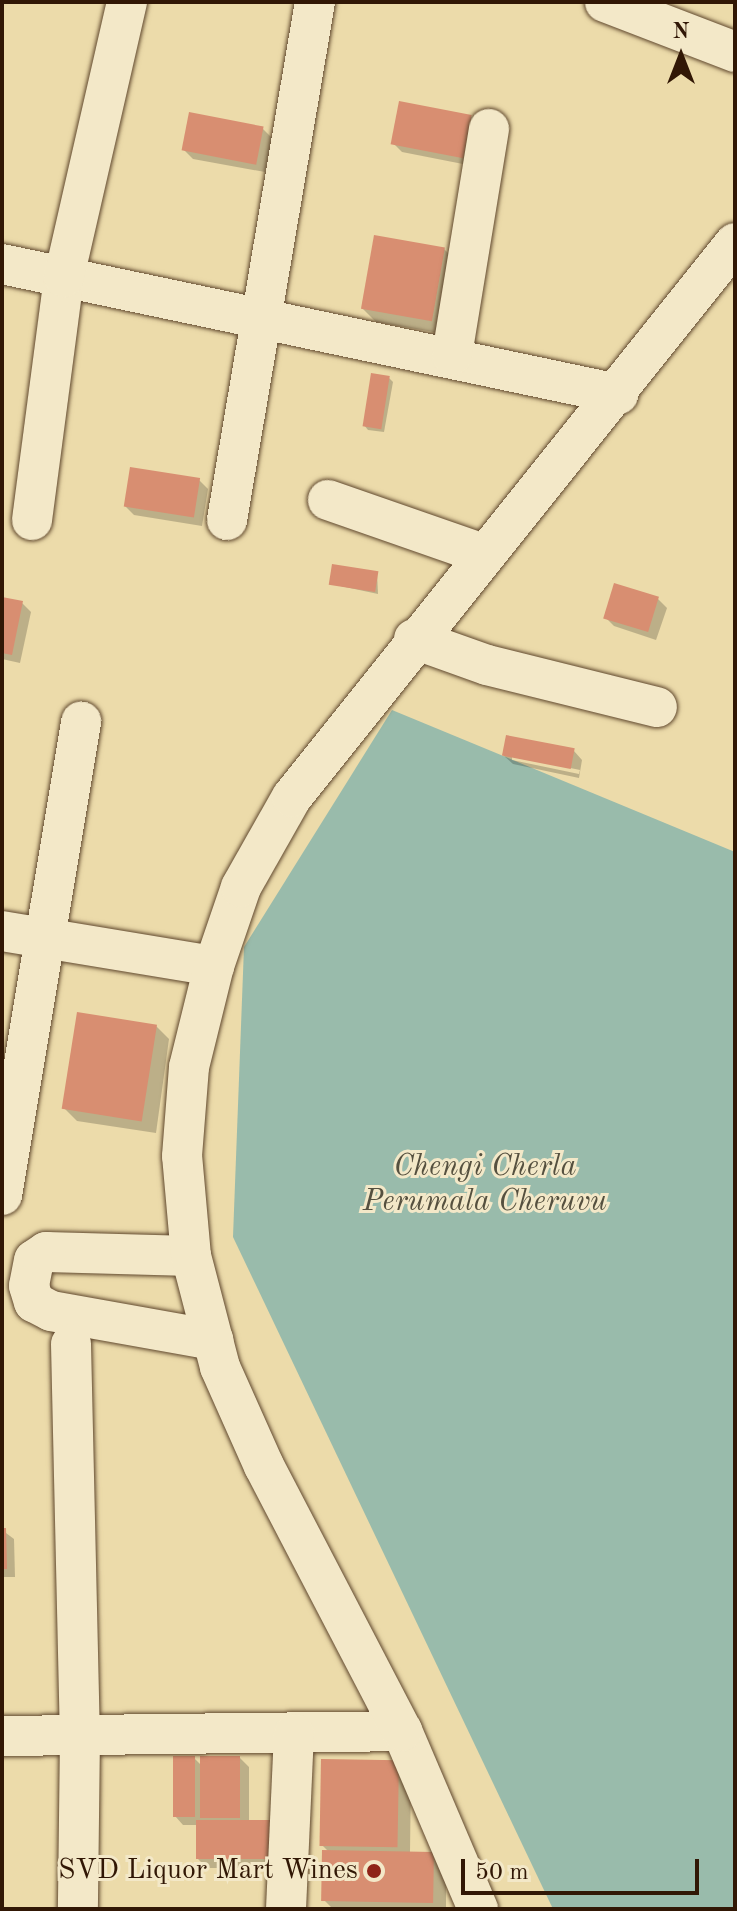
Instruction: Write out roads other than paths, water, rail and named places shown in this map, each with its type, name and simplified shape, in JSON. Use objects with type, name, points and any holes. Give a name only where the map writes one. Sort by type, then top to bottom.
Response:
[{"type":"street","points":[[32,520],[64,277],[127,2]]},
{"type":"street","points":[[227,520],[315,2]]},
{"type":"street","points":[[605,2],[735,52]]},
{"type":"street","points":[[452,355],[489,129]]},
{"type":"street","points":[[478,1909],[402,1731],[264,1466],[213,1340],[191,1256],[182,1156],[189,1067],[214,966],[241,887],[292,797],[414,639],[618,394],[735,243]]},
{"type":"street","points":[[2,264],[452,355],[618,394]]},
{"type":"street","points":[[328,500],[483,554]]},
{"type":"street","points":[[414,639],[487,665],[657,707]]},
{"type":"street","points":[[2,1195],[42,937],[81,722]]},
{"type":"street","points":[[2,931],[214,966]]},
{"type":"street","points":[[191,1256],[46,1252],[34,1260],[29,1286],[34,1302],[51,1311],[213,1340]]},
{"type":"street","points":[[71,1344],[80,1736],[78,1909]]},
{"type":"street","points":[[2,1736],[402,1731]]},
{"type":"street","points":[[286,1909],[294,1734]]},
{"type":"water","name":"Chengi Cherla Perumala Cheruvu","points":[[392,710],[735,852],[735,1909],[553,1909],[233,1237],[244,947]]},
{"type":"place","name":"SVD Liquor Mart Wines","points":[[374,1871]]}]
